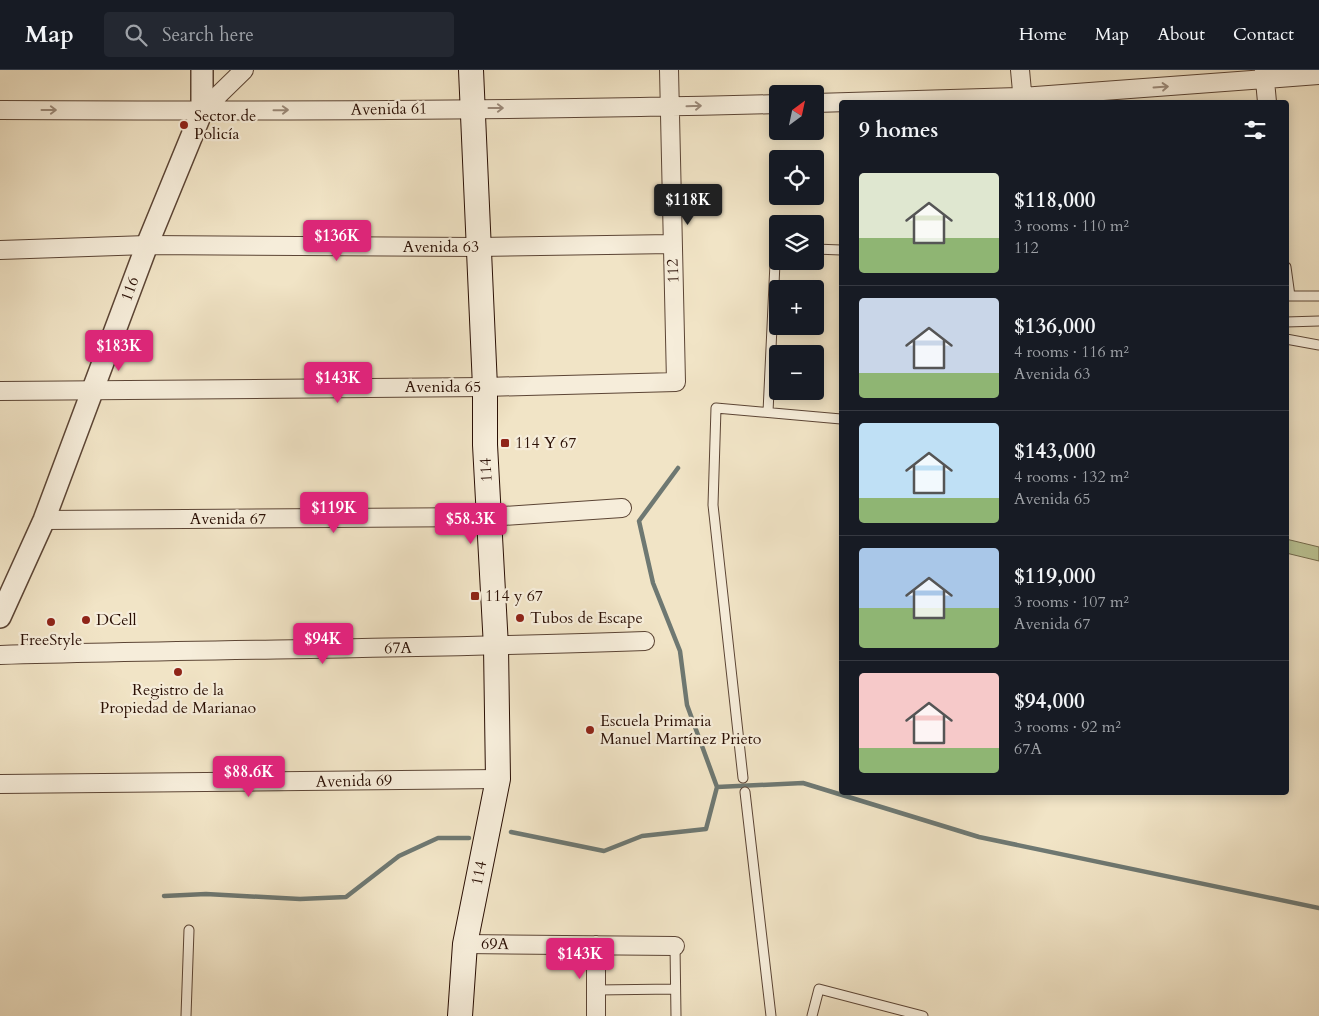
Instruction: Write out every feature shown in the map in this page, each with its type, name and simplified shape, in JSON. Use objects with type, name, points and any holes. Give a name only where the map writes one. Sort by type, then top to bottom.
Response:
[{"type":"main road","name":"114","points":[[460,1016],[464,944],[498,779],[496,646],[485,446],[485,387],[472,108],[472,70]]},
{"type":"street","name":"116","points":[[0,617],[44,520],[147,245],[202,111],[202,70]]},
{"type":"street","points":[[202,111],[244,70]]},
{"type":"street","name":"112","points":[[669,70],[676,382]]},
{"type":"street","points":[[1020,70],[1023,100],[1264,74],[1319,75]]},
{"type":"street","points":[[1264,74],[1267,100]]},
{"type":"street","points":[[824,103],[839,103]]},
{"type":"street","name":"Avenida 61","points":[[0,110],[202,111],[670,107],[769,104]]},
{"type":"street","name":"Avenida 63","points":[[0,250],[147,245],[478,248],[672,244]]},
{"type":"street","name":"Avenida 65","points":[[0,391],[485,387],[676,382]]},
{"type":"street","name":"Avenida 67","points":[[44,520],[488,517],[622,508]]},
{"type":"street","name":"67A","points":[[0,655],[174,650],[496,646],[645,640]]},
{"type":"street","name":"Avenida 69","points":[[0,784],[498,779]]},
{"type":"street","name":"69A","points":[[464,944],[675,946]]},
{"type":"street","points":[[596,945],[596,1016]]},
{"type":"lane","points":[[824,249],[839,250]]},
{"type":"lane","points":[[768,412],[774,270]]},
{"type":"lane","points":[[1289,296],[1319,296]]},
{"type":"lane","points":[[1289,322],[1319,321]]},
{"type":"lane","points":[[1289,340],[1319,345]]},
{"type":"lane","points":[[743,778],[712,505],[716,408],[839,419]]},
{"type":"lane","points":[[745,792],[771,1016]]},
{"type":"lane","points":[[186,1016],[190,930]]},
{"type":"lane","points":[[675,946],[676,1016]]},
{"type":"lane","points":[[596,990],[675,989]]},
{"type":"lane","points":[[812,1016],[819,989],[923,1016]]},
{"type":"green space","points":[[1289,540],[1319,547],[1319,561],[1289,554]]},
{"type":"waterway","points":[[511,832],[604,851],[642,836],[706,829],[717,787],[687,705],[680,651],[653,583],[639,521],[678,468]]},
{"type":"waterway","points":[[717,787],[803,783],[839,794]]},
{"type":"waterway","points":[[842,795],[979,837],[1319,908]]},
{"type":"waterway","points":[[164,896],[206,894],[300,899],[346,897],[399,856],[438,838],[469,838]]},
{"type":"place","name":"Sector de Policía","points":[[184,125]]},
{"type":"place","name":"114 Y 67","points":[[505,443]]},
{"type":"place","name":"114 y 67","points":[[475,596]]},
{"type":"place","name":"Tubos de Escape","points":[[520,618]]},
{"type":"place","name":"DCell","points":[[86,620]]},
{"type":"place","name":"FreeStyle","points":[[51,622]]},
{"type":"place","name":"Registro de la Propiedad de Marianao","points":[[178,672]]},
{"type":"place","name":"Escuela Primaria Manuel Martínez Prieto","points":[[590,730]]}]
